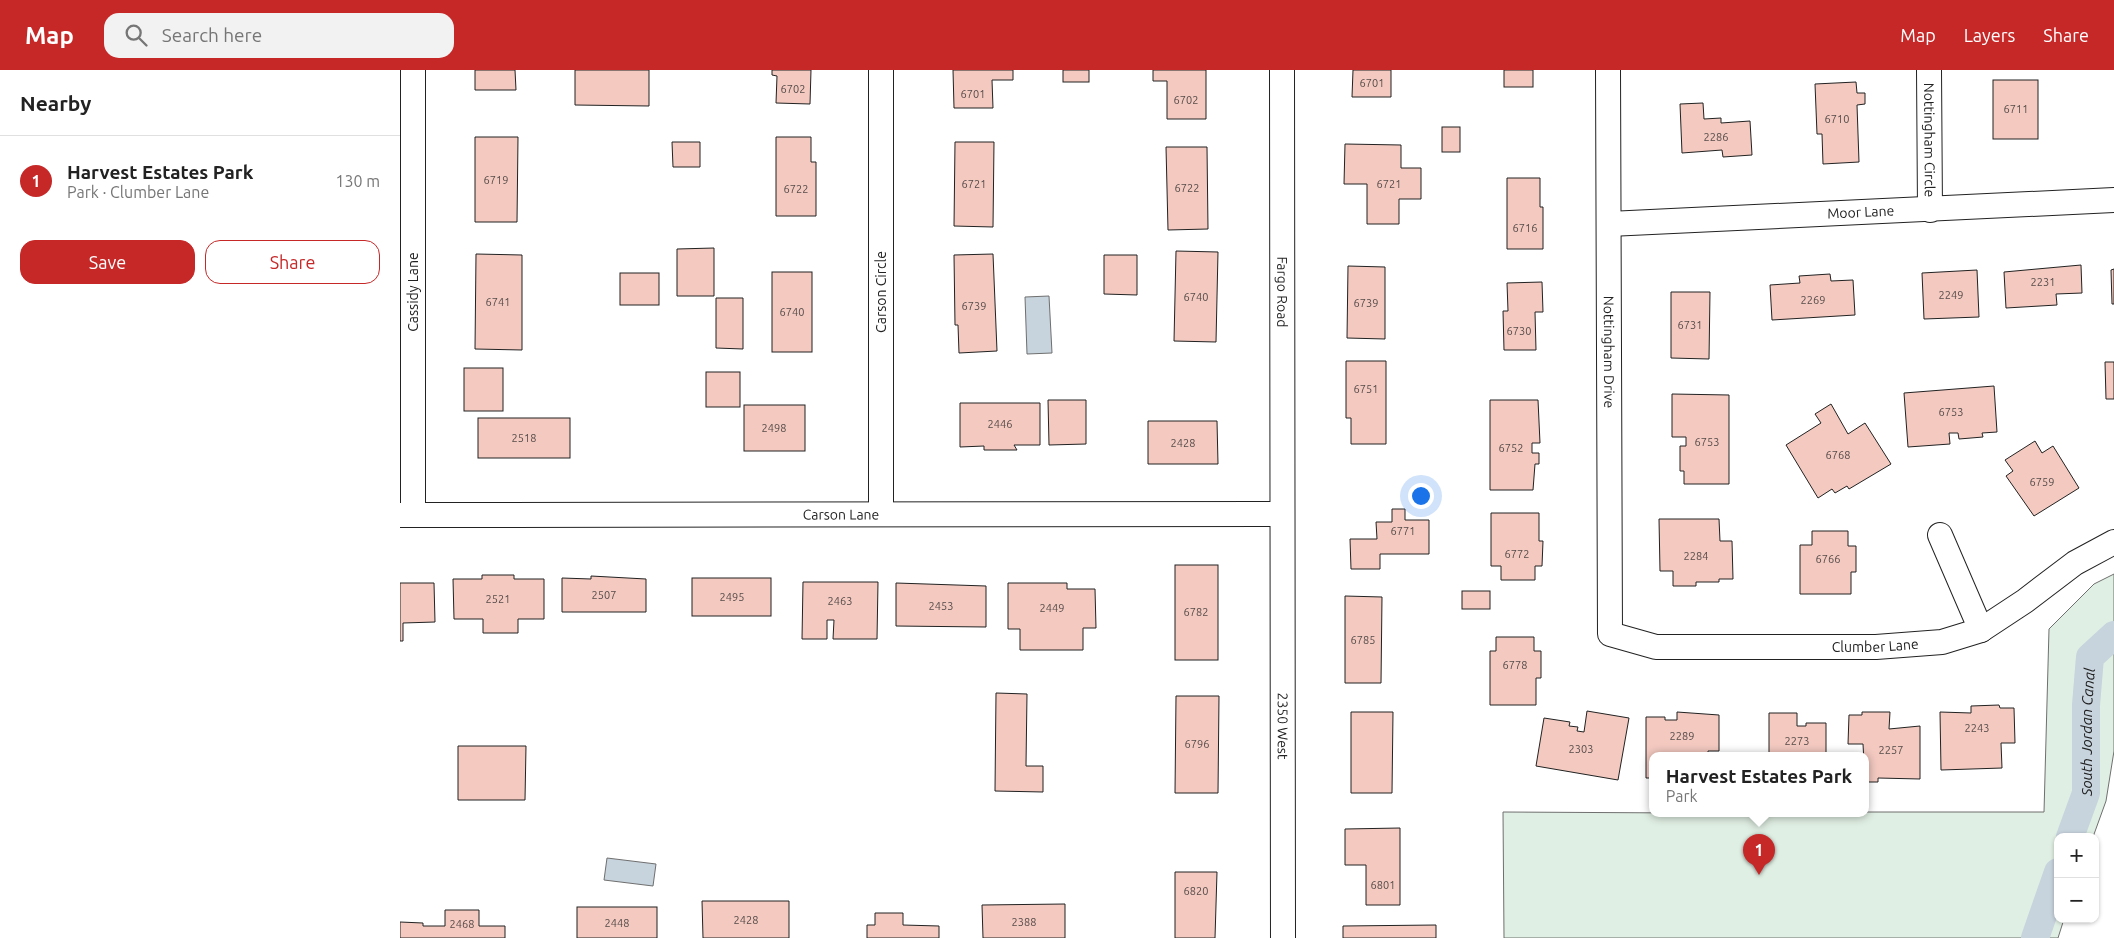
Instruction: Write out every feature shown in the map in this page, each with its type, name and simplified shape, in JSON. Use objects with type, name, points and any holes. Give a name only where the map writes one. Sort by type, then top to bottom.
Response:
[{"type":"street","name":"Cassidy Lane","points":[[407,515],[413,70]]},
{"type":"street","name":"Carson Circle","points":[[881,70],[881,514]]},
{"type":"street","name":"Fargo Road","points":[[1282,70],[1282,514]]},
{"type":"street","name":"Nottingham Drive","points":[[1608,70],[1610,634]]},
{"type":"street","name":"Nottingham Circle","points":[[1929,70],[1930,210]]},
{"type":"street","name":"Moor Lane","points":[[1609,224],[2114,200]]},
{"type":"street","name":"Carson Lane","points":[[407,515],[1282,514]]},
{"type":"street","name":"2350 West","points":[[1282,514],[1283,938]]},
{"type":"street","points":[[1940,535],[1981,630]]},
{"type":"street","name":"Clumber Lane","points":[[1610,634],[1656,647],[1876,647],[1942,642],[1981,630],[2025,602],[2075,563],[2114,542]]},
{"type":"green space","points":[[2114,574],[2114,751],[2106,801],[2094,833],[2054,833],[2054,923],[2063,923],[2058,938],[1504,938],[1503,812],[1649,813],[1649,817],[1869,817],[1869,812],[2044,812],[2049,629],[2094,584]]},
{"type":"shaded area","points":[[1049,296],[1052,353],[1027,354],[1025,297]]},
{"type":"shaded area","points":[[607,858],[656,864],[653,886],[604,880]]},
{"type":"building","points":[[475,70],[515,70],[516,90],[475,90]]},
{"type":"building","points":[[575,70],[649,70],[649,106],[575,105]]},
{"type":"building","points":[[772,70],[811,70],[810,104],[776,103],[777,76],[772,75]]},
{"type":"building","points":[[953,70],[1013,70],[1013,80],[992,80],[993,108],[954,108]]},
{"type":"building","points":[[1063,70],[1089,70],[1089,82],[1063,82]]},
{"type":"building","points":[[1153,70],[1206,70],[1206,119],[1167,119],[1167,81],[1153,81]]},
{"type":"building","points":[[1353,70],[1391,70],[1391,97],[1352,97]]},
{"type":"building","points":[[1504,70],[1533,70],[1533,87],[1504,87]]},
{"type":"building","points":[[1993,80],[2038,80],[2038,139],[1993,139]]},
{"type":"building","points":[[1856,82],[1857,93],[1865,93],[1865,104],[1857,105],[1859,162],[1823,164],[1822,134],[1817,134],[1815,84]]},
{"type":"building","points":[[1703,103],[1704,119],[1721,118],[1721,123],[1750,121],[1752,155],[1723,157],[1722,150],[1682,153],[1680,104]]},
{"type":"building","points":[[1442,127],[1460,127],[1460,152],[1442,152]]},
{"type":"building","points":[[475,137],[518,137],[517,222],[475,222]]},
{"type":"building","points":[[776,137],[811,137],[811,162],[816,162],[816,216],[776,216]]},
{"type":"building","points":[[672,142],[700,142],[700,167],[673,167]]},
{"type":"building","points":[[955,142],[994,142],[993,227],[954,226]]},
{"type":"building","points":[[1345,144],[1401,145],[1401,168],[1421,168],[1421,199],[1399,199],[1399,224],[1367,224],[1367,184],[1344,184]]},
{"type":"building","points":[[1166,147],[1207,147],[1208,229],[1168,230]]},
{"type":"building","points":[[1507,178],[1540,178],[1540,207],[1543,207],[1543,249],[1507,249]]},
{"type":"building","points":[[714,248],[714,296],[677,296],[677,249]]},
{"type":"building","points":[[1176,251],[1218,252],[1216,342],[1174,341]]},
{"type":"building","points":[[476,254],[522,255],[522,350],[475,349]]},
{"type":"building","points":[[993,254],[997,351],[959,353],[958,325],[955,325],[954,255]]},
{"type":"building","points":[[1104,255],[1137,255],[1137,295],[1104,294]]},
{"type":"building","points":[[2081,265],[2082,293],[2056,294],[2057,305],[2006,308],[2004,272]]},
{"type":"building","points":[[1348,266],[1385,267],[1385,339],[1347,338]]},
{"type":"building","points":[[2114,269],[2114,304],[2112,304],[2111,270]]},
{"type":"building","points":[[1977,270],[1979,317],[1924,319],[1922,273]]},
{"type":"building","points":[[772,272],[812,272],[812,352],[772,352]]},
{"type":"building","points":[[620,273],[659,273],[659,305],[620,305]]},
{"type":"building","points":[[1830,274],[1831,281],[1853,280],[1855,315],[1772,320],[1770,285],[1800,283],[1799,276]]},
{"type":"building","points":[[1542,282],[1543,312],[1535,312],[1536,350],[1504,350],[1503,311],[1508,311],[1507,283]]},
{"type":"building","points":[[1671,292],[1710,292],[1709,359],[1671,358]]},
{"type":"building","points":[[716,298],[743,298],[743,349],[716,348]]},
{"type":"building","points":[[1346,361],[1386,361],[1386,444],[1351,444],[1351,418],[1346,418]]},
{"type":"building","points":[[2105,362],[2114,362],[2114,399],[2106,399]]},
{"type":"building","points":[[464,368],[503,368],[503,411],[464,411]]},
{"type":"building","points":[[706,372],[740,372],[740,407],[706,407]]},
{"type":"building","points":[[1994,386],[1997,432],[1982,433],[1983,437],[1959,439],[1958,433],[1949,433],[1950,444],[1908,447],[1904,393]]},
{"type":"building","points":[[1672,394],[1729,395],[1729,484],[1684,484],[1684,471],[1680,471],[1680,446],[1686,446],[1686,437],[1672,437]]},
{"type":"building","points":[[1048,400],[1086,400],[1086,444],[1049,445]]},
{"type":"building","points":[[1490,400],[1538,400],[1540,443],[1532,443],[1532,453],[1539,453],[1539,464],[1535,464],[1533,490],[1490,490]]},
{"type":"building","points":[[960,403],[1040,403],[1040,445],[1014,445],[1017,450],[984,450],[984,446],[960,447]]},
{"type":"building","points":[[1831,404],[1848,434],[1865,423],[1891,464],[1849,489],[1847,486],[1835,493],[1832,489],[1818,498],[1786,445],[1821,423],[1815,414]]},
{"type":"building","points":[[744,405],[805,405],[805,451],[744,451]]},
{"type":"building","points":[[478,418],[570,418],[570,458],[478,458]]},
{"type":"building","points":[[1148,421],[1217,421],[1218,464],[1148,464]]},
{"type":"building","points":[[2035,441],[2042,453],[2053,446],[2079,488],[2034,516],[2006,476],[2013,471],[2005,460]]},
{"type":"building","points":[[1392,509],[1405,509],[1405,520],[1429,520],[1429,554],[1380,554],[1380,569],[1351,569],[1350,539],[1377,539],[1376,522],[1392,522]]},
{"type":"building","points":[[1491,513],[1539,513],[1539,541],[1543,541],[1542,566],[1535,566],[1535,580],[1501,580],[1501,566],[1491,566]]},
{"type":"building","points":[[1659,519],[1719,519],[1720,541],[1732,541],[1733,579],[1719,579],[1719,582],[1696,582],[1696,586],[1673,586],[1673,571],[1660,571]]},
{"type":"building","points":[[1812,531],[1848,531],[1848,546],[1856,546],[1856,572],[1851,572],[1851,594],[1800,594],[1800,545],[1812,545]]},
{"type":"building","points":[[1175,565],[1218,565],[1218,660],[1175,660]]},
{"type":"building","points":[[482,575],[514,575],[514,579],[544,579],[544,619],[518,619],[518,633],[483,633],[483,619],[454,619],[453,579],[482,579]]},
{"type":"building","points":[[591,576],[646,579],[646,612],[562,612],[562,578],[591,579]]},
{"type":"building","points":[[692,578],[771,578],[771,616],[692,616]]},
{"type":"building","points":[[803,582],[878,582],[877,639],[833,639],[834,620],[827,620],[827,639],[802,639]]},
{"type":"building","points":[[400,583],[434,583],[435,622],[403,623],[403,641],[400,641]]},
{"type":"building","points":[[896,583],[986,586],[986,627],[896,626]]},
{"type":"building","points":[[1008,583],[1067,583],[1067,589],[1095,589],[1096,628],[1083,628],[1083,650],[1020,650],[1020,629],[1008,629]]},
{"type":"building","points":[[1462,591],[1490,591],[1490,609],[1462,609]]},
{"type":"building","points":[[1345,596],[1382,597],[1381,683],[1345,683]]},
{"type":"building","points":[[1496,637],[1534,637],[1534,651],[1541,651],[1541,678],[1536,678],[1536,705],[1490,705],[1490,651],[1496,651]]},
{"type":"building","points":[[996,693],[1027,694],[1026,766],[1043,766],[1043,792],[995,791]]},
{"type":"building","points":[[1176,696],[1219,696],[1218,793],[1175,793]]},
{"type":"building","points":[[1999,705],[2000,708],[2014,708],[2015,743],[2001,743],[2002,768],[1941,770],[1940,712],[1971,713],[1971,706]]},
{"type":"building","points":[[1587,711],[1629,718],[1618,780],[1536,766],[1544,718],[1570,722],[1569,726],[1578,727],[1577,731],[1584,732]]},
{"type":"building","points":[[1351,712],[1393,712],[1392,793],[1351,793]]},
{"type":"building","points":[[1677,712],[1719,715],[1719,751],[1649,752],[1649,778],[1646,778],[1646,717],[1665,717],[1665,720],[1677,720]]},
{"type":"building","points":[[1862,712],[1890,712],[1889,729],[1920,726],[1920,779],[1878,778],[1878,782],[1869,782],[1869,752],[1863,752],[1863,744],[1848,744],[1849,715],[1862,715]]},
{"type":"building","points":[[1769,713],[1797,713],[1797,726],[1806,726],[1806,723],[1826,723],[1826,752],[1769,752]]},
{"type":"building","points":[[458,746],[526,746],[525,800],[458,800]]},
{"type":"building","points":[[1400,828],[1400,905],[1366,905],[1366,865],[1345,865],[1345,829]]},
{"type":"building","points":[[1175,872],[1217,872],[1215,938],[1175,938]]},
{"type":"building","points":[[702,901],[789,901],[789,938],[703,938]]},
{"type":"building","points":[[1065,904],[1065,938],[983,938],[982,905]]},
{"type":"building","points":[[577,907],[657,907],[657,938],[577,938]]},
{"type":"building","points":[[445,910],[479,910],[479,926],[505,926],[505,938],[400,938],[400,922],[423,923],[423,926],[445,926]]},
{"type":"building","points":[[875,913],[903,913],[903,925],[939,926],[939,938],[867,938],[867,925],[875,925]]},
{"type":"building","points":[[1436,925],[1436,938],[1343,938],[1343,926]]},
{"type":"waterway","name":"South Jordan Canal","points":[[2071,833],[2086,793],[2086,705],[2090,657],[2114,635]]},
{"type":"waterway","name":"South Jordan Canal","points":[[2035,938],[2056,878]]},
{"type":"place","name":"Harvest Estates Park","points":[[1759,875]]}]
